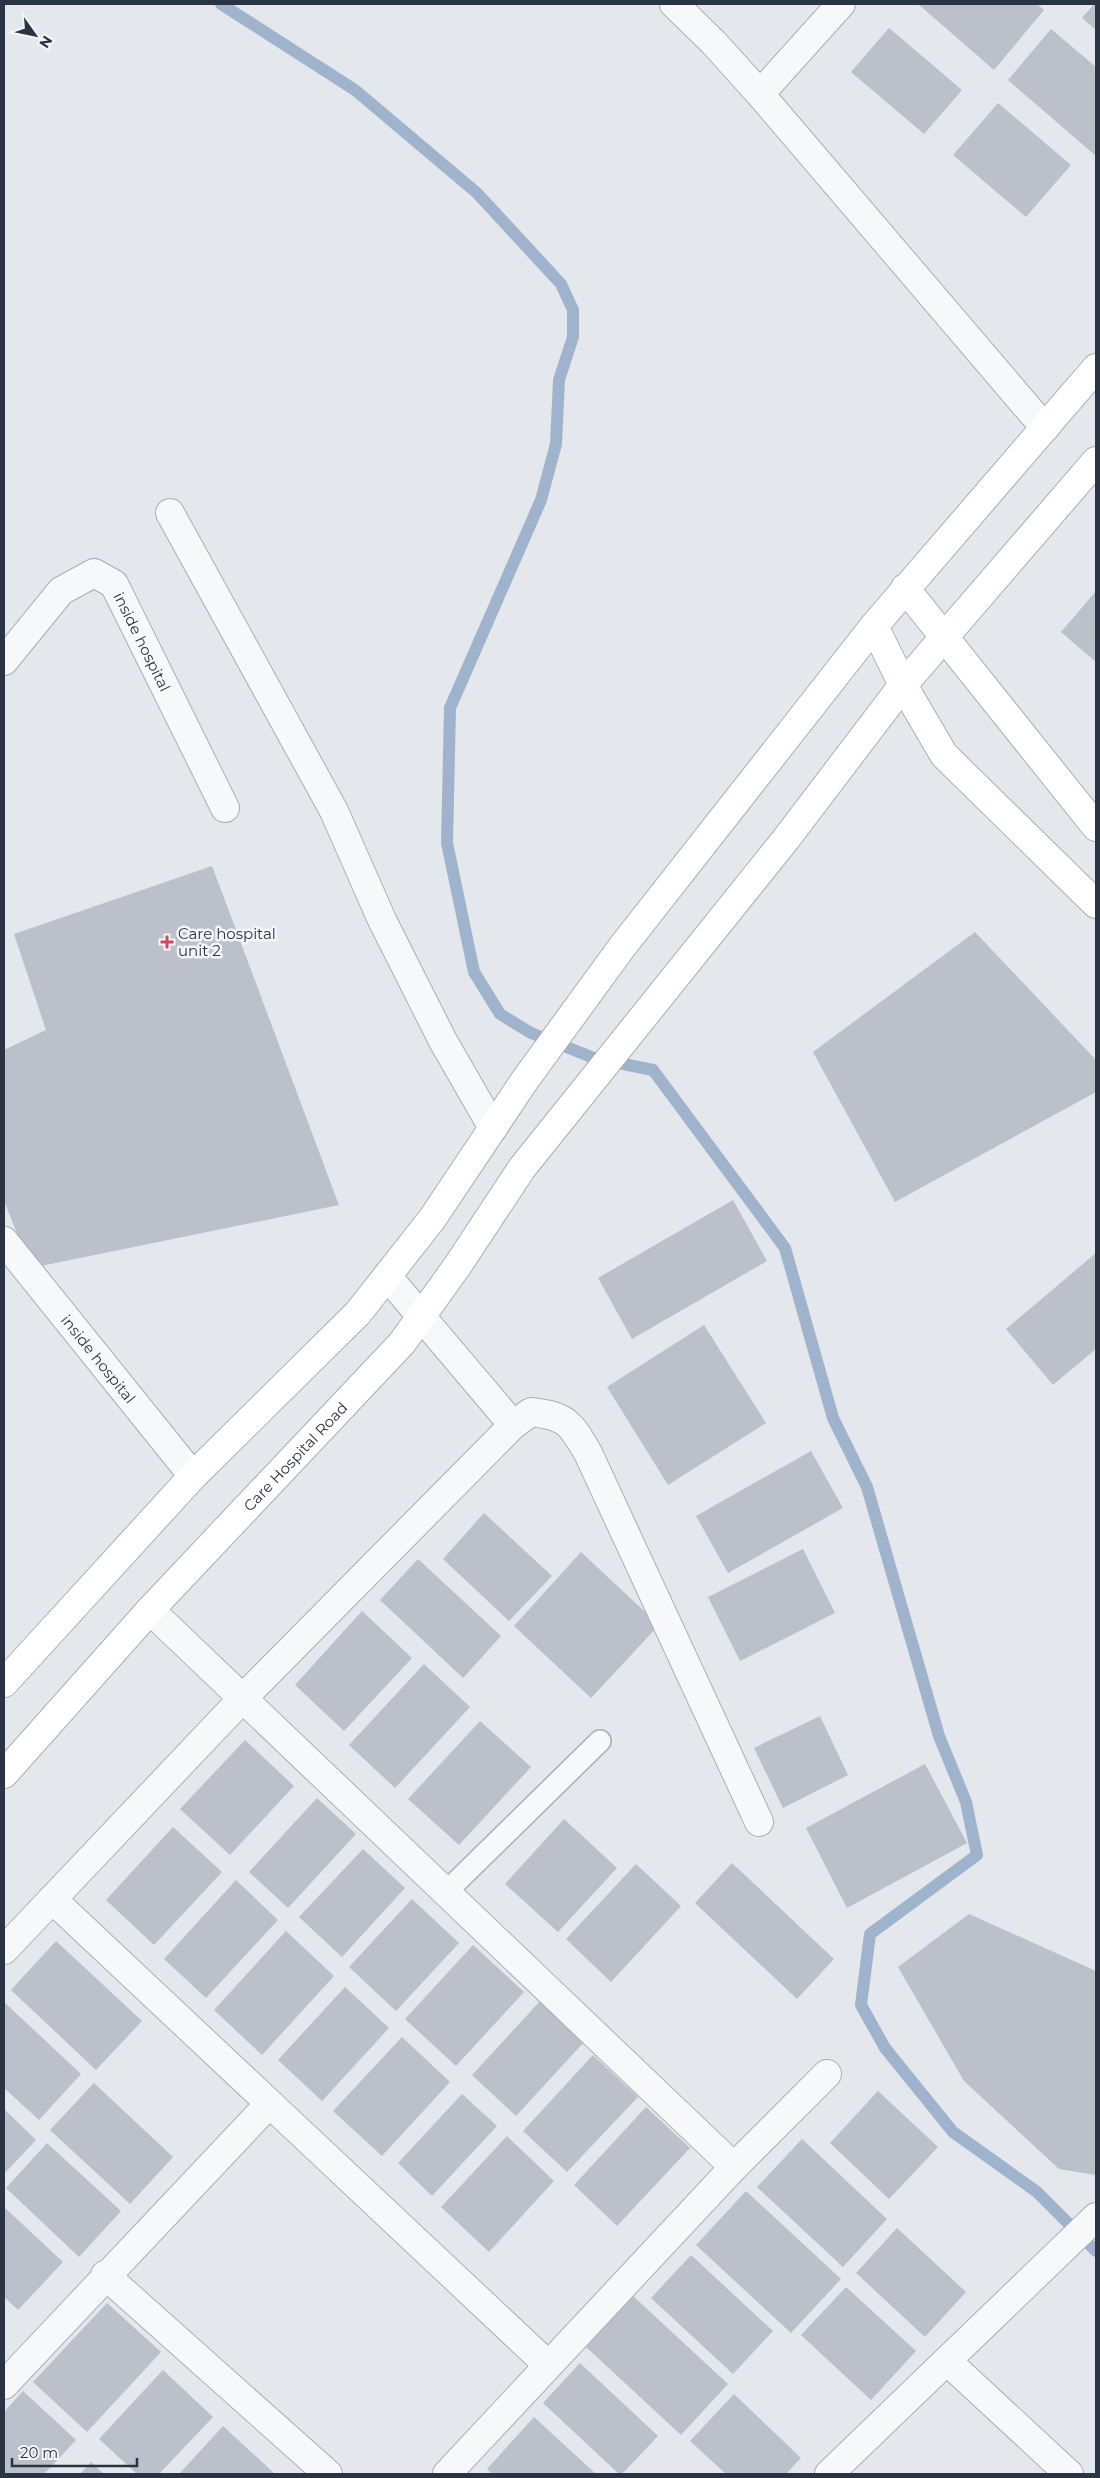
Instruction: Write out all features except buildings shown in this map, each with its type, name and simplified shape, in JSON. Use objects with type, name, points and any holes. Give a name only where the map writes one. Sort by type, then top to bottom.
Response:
[{"type":"street","points":[[674,4],[714,43],[760,94],[1045,428]]},
{"type":"street","points":[[760,94],[841,4]]},
{"type":"street","points":[[4,1684],[193,1476],[358,1313],[432,1219],[524,1080],[622,947],[905,588],[1096,368]]},
{"type":"street","name":"Care Hospital Road","points":[[4,1774],[150,1610],[402,1344],[522,1168],[684,967],[903,685],[1096,461]]},
{"type":"street","points":[[170,513],[334,811],[382,920],[443,1041],[493,1128]]},
{"type":"street","name":"inside hospital","points":[[4,661],[62,591],[94,573],[114,584],[225,808]]},
{"type":"street","points":[[905,588],[1096,827]]},
{"type":"street","points":[[874,626],[903,685],[944,755],[1096,904]]},
{"type":"street","name":"inside hospital","points":[[4,1241],[193,1476]]},
{"type":"street","points":[[387,1276],[513,1425]]},
{"type":"street","points":[[4,1950],[243,1698],[513,1425],[531,1412],[555,1415],[574,1429],[588,1453],[759,1822]]},
{"type":"street","points":[[150,1610],[734,2166]]},
{"type":"street","points":[[52,1899],[268,2104],[548,2365]]},
{"type":"street","points":[[447,2474],[734,2166],[827,2074]]},
{"type":"street","points":[[4,2385],[105,2275],[268,2104]]},
{"type":"street","points":[[829,2474],[1096,2217]]},
{"type":"street","points":[[105,2275],[328,2474]]},
{"type":"street","points":[[947,2361],[1069,2474]]},
{"type":"lane","points":[[446,1892],[600,1741]]},
{"type":"waterway","points":[[221,4],[355,90],[477,193],[561,284],[573,310],[573,337],[559,380],[556,444],[541,500],[450,708],[447,843],[474,972],[500,1014],[531,1033],[594,1058],[653,1070],[785,1248],[833,1418],[867,1487],[939,1736],[966,1802],[977,1855],[870,1934],[861,2005],[885,2048],[953,2132],[1037,2192],[1096,2251]]},
{"type":"place","name":"Care hospital unit 2","points":[[167,942]]}]
